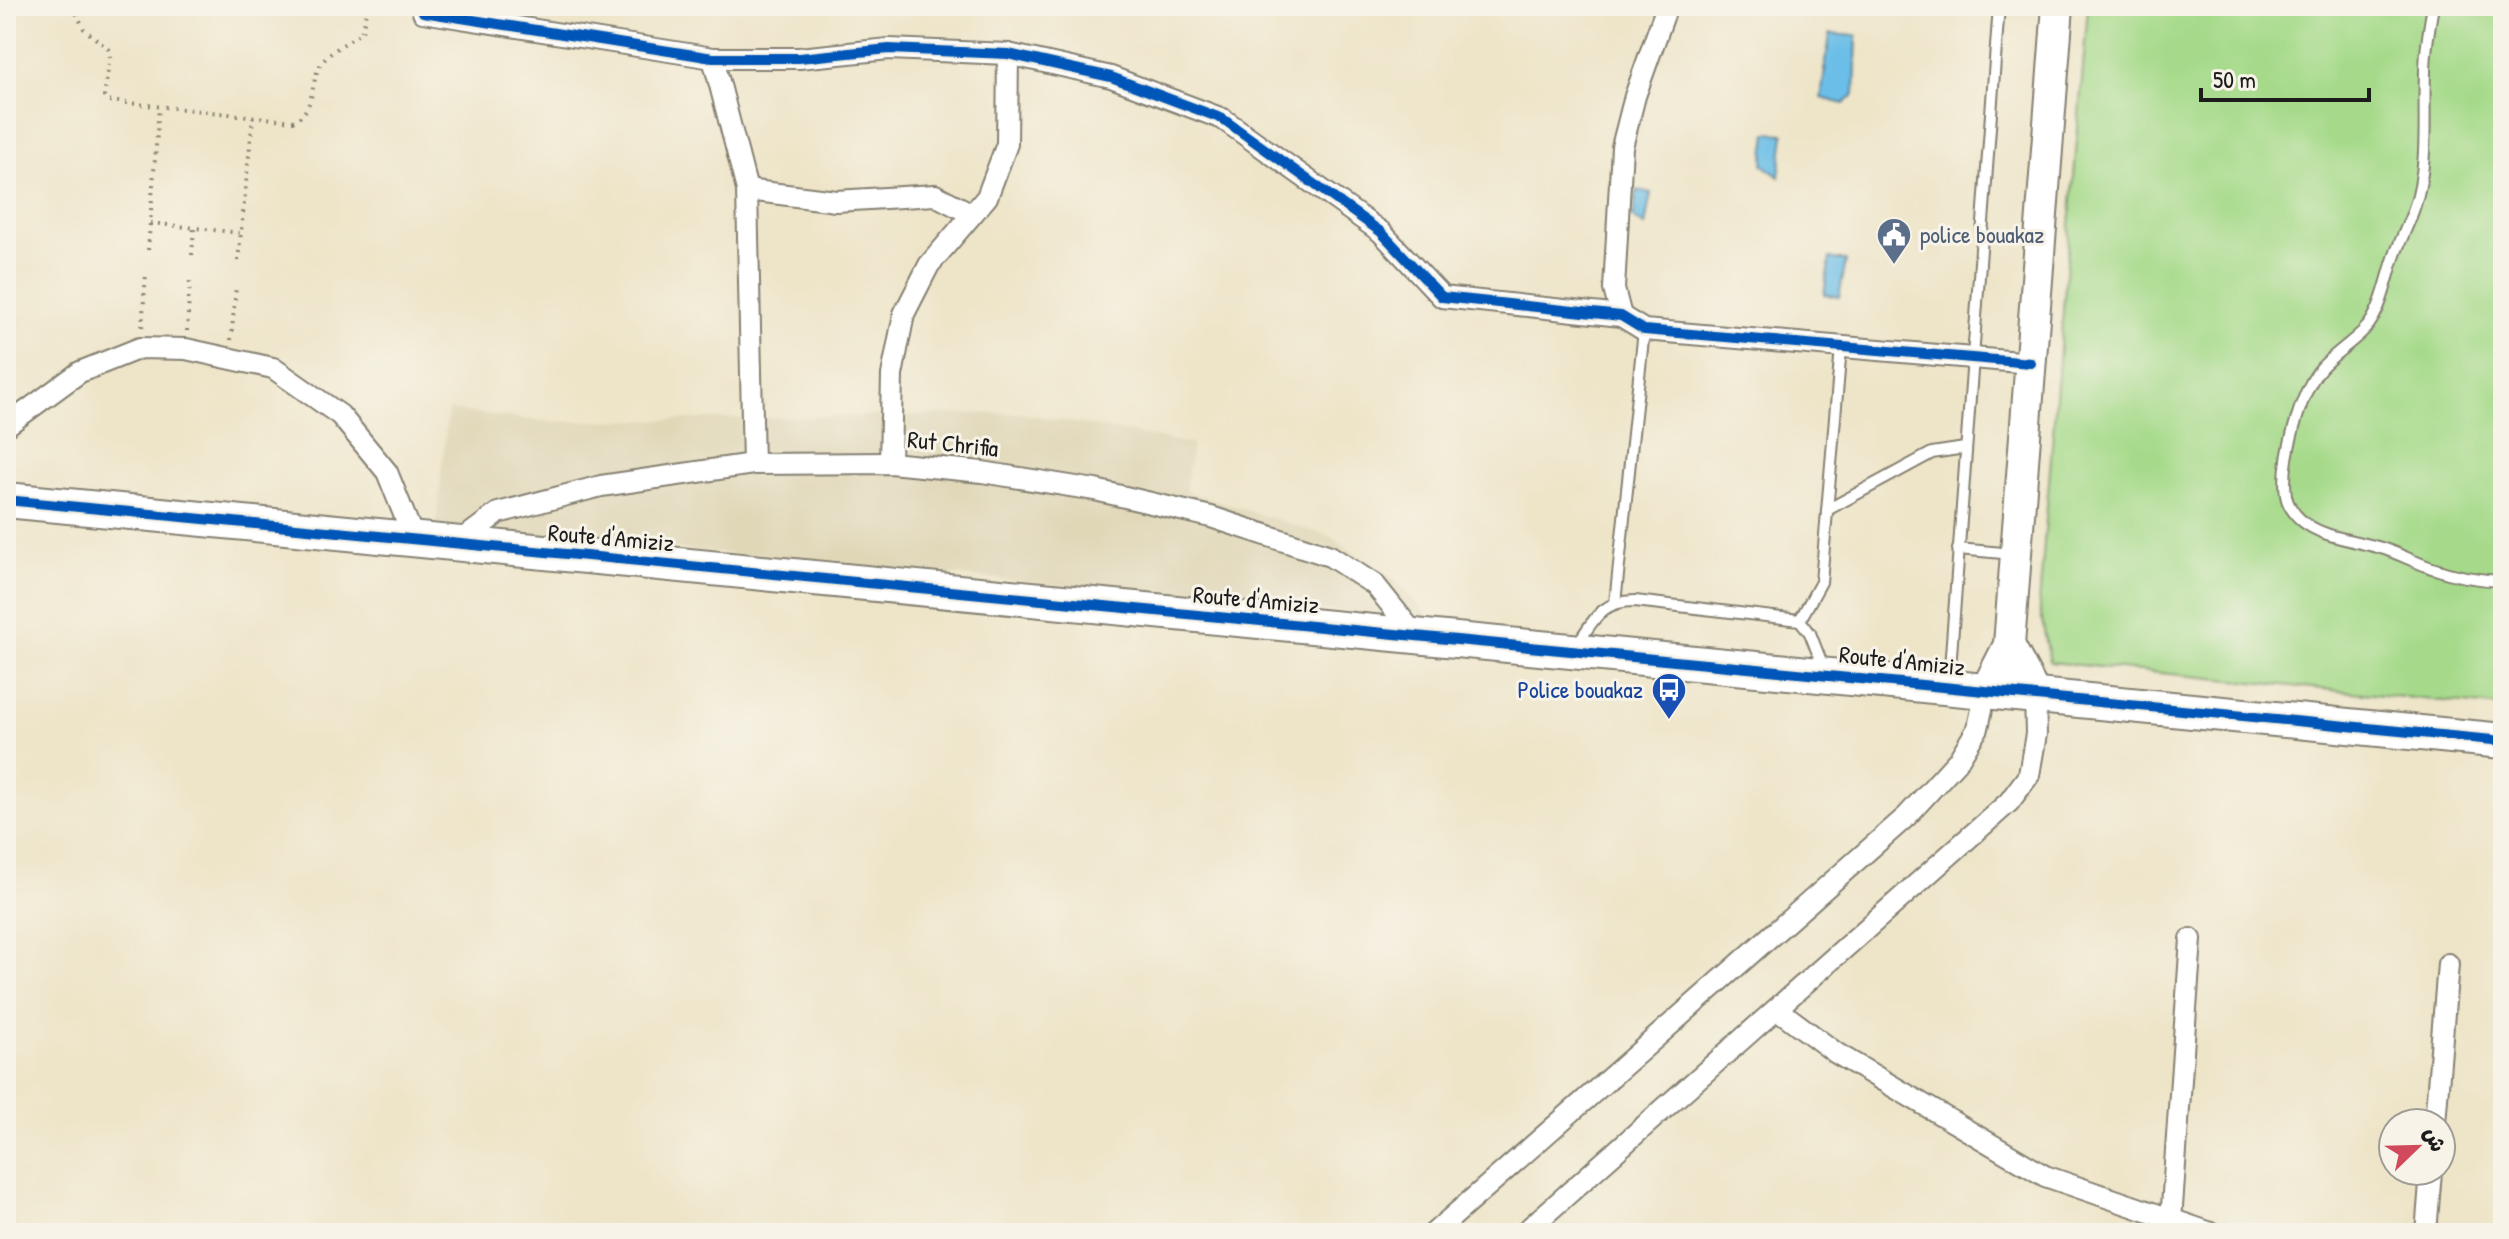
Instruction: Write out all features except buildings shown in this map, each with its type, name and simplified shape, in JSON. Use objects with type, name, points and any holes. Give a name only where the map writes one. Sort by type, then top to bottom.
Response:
[{"type":"main road","name":"Route d'Amiziz","points":[[6,500],[2503,741]]},
{"type":"street","points":[[1621,316],[1614,289],[1622,147],[1635,96],[1667,6]]},
{"type":"street","points":[[1434,1233],[1907,816],[1959,759],[1978,728],[1986,690],[2009,645],[2058,6]]},
{"type":"street","points":[[423,12],[713,58],[799,58],[889,49],[1008,54],[1111,77],[1223,119],[1381,232],[1442,297],[1621,316],[1644,330],[2031,363]]},
{"type":"street","points":[[890,463],[892,375],[904,314],[929,265],[987,197],[1007,144],[1008,54]]},
{"type":"street","points":[[713,58],[747,190],[753,464]]},
{"type":"street","points":[[747,190],[836,201],[935,195],[972,214]]},
{"type":"street","points":[[6,426],[80,372],[140,348],[186,349],[273,368],[340,415],[387,472],[414,539]]},
{"type":"street","name":"Rut Chrifia","points":[[458,543],[498,513],[601,486],[753,464],[890,463],[982,472],[1095,490],[1211,517],[1330,556],[1375,585],[1415,635]]},
{"type":"street","points":[[1524,1233],[2009,802],[2029,775],[2036,734],[2035,694],[2009,645]]},
{"type":"street","points":[[2171,1221],[2191,939]]},
{"type":"street","points":[[2436,1107],[2448,964]]},
{"type":"street","points":[[1777,1009],[1836,1053],[2045,1176],[2211,1233]]},
{"type":"street","points":[[2426,1233],[2430,1187]]},
{"type":"lane","points":[[1949,686],[1999,6]]},
{"type":"lane","points":[[2433,6],[2426,55],[2423,169],[2415,205],[2375,315],[2368,327],[2337,351],[2318,371],[2305,395],[2295,423],[2286,495],[2291,509],[2312,528],[2382,548],[2434,569],[2503,581]]},
{"type":"lane","points":[[1615,603],[1644,330]]},
{"type":"lane","points":[[1800,620],[1821,582],[1841,347]]},
{"type":"lane","points":[[1827,510],[1932,453],[1965,448]]},
{"type":"lane","points":[[1958,549],[2016,554]]},
{"type":"lane","points":[[1573,650],[1599,613],[1615,603],[1635,601],[1800,620],[1810,633],[1826,674]]},
{"type":"path","points":[[73,6],[84,29],[108,49],[110,56],[104,97],[114,103],[294,121],[303,115],[309,105],[320,66],[362,32],[367,6]]},
{"type":"path","points":[[377,6],[389,8]]},
{"type":"path","points":[[148,250],[159,107]]},
{"type":"path","points":[[238,261],[253,117]]},
{"type":"path","points":[[150,223],[241,233]]},
{"type":"path","points":[[192,255],[194,228]]},
{"type":"path","points":[[140,348],[146,274]]},
{"type":"path","points":[[186,349],[190,280]]},
{"type":"path","points":[[229,358],[236,287]]},
{"type":"shaded area","points":[[448,410],[550,422],[1020,413],[1192,444],[1185,491],[1332,537],[1396,581],[1433,620],[436,526]]},
{"type":"green space","points":[[2088,6],[2503,6],[2503,707],[2050,662],[2039,604]]},
{"type":"water","points":[[1830,34],[1857,36],[1855,94],[1844,104],[1821,98]]},
{"type":"water","points":[[1767,133],[1784,134],[1779,177],[1763,164]]},
{"type":"water","points":[[1637,190],[1651,193],[1645,226],[1633,218]]},
{"type":"water","points":[[1830,258],[1846,261],[1839,297],[1824,294]]},
{"type":"cycle path","points":[[423,12],[713,58],[799,58],[889,49],[1008,54],[1111,77],[1223,119],[1381,232],[1442,297],[1621,316],[1644,330],[2031,363]]},
{"type":"cycle path","points":[[6,500],[2503,741]]},
{"type":"place","name":"police bouakaz","points":[[1894,266]]},
{"type":"place","name":"Police bouakaz","points":[[1669,721]]}]
